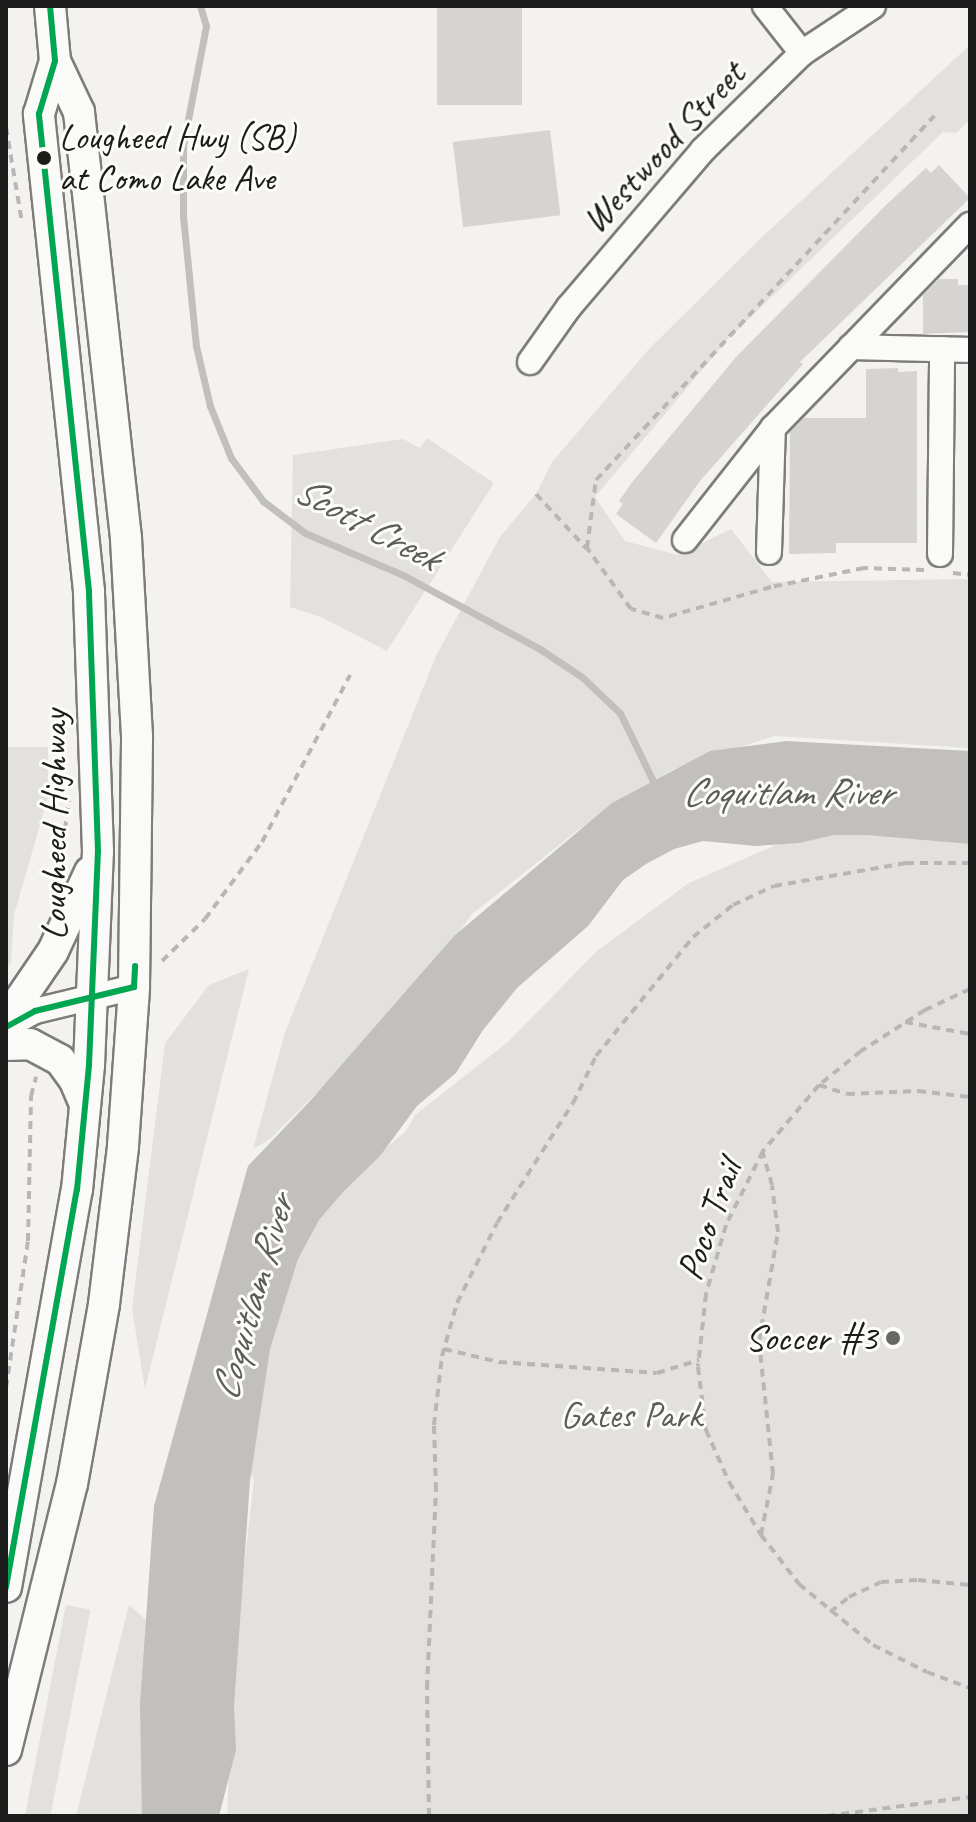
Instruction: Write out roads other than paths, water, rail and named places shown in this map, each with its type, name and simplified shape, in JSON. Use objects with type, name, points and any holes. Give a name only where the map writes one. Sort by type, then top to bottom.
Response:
[{"type":"main road","name":"Lougheed Highway","points":[[6,1750],[72,1484],[104,1304],[123,1146],[134,987],[137,736],[126,538],[79,112],[55,61],[50,6]]},
{"type":"main road","name":"Lougheed Highway","points":[[6,1587],[64,1274],[86,1108],[98,851],[89,591],[39,114],[55,61]]},
{"type":"main road","points":[[6,1020],[53,951],[98,851]]},
{"type":"main road","points":[[6,1045],[30,1044],[60,1060],[75,1081],[86,1108]]},
{"type":"street","points":[[765,6],[802,53]]},
{"type":"street","name":"Westwood Street","points":[[530,362],[635,227],[703,150],[802,53],[873,6]]},
{"type":"street","points":[[685,540],[773,428],[970,225]]},
{"type":"street","points":[[851,347],[970,350]]},
{"type":"street","points":[[940,554],[942,349]]},
{"type":"street","points":[[769,552],[773,428]]},
{"type":"street","points":[[6,1027],[26,1014],[134,987]]},
{"type":"water","name":"Coquitlam River","points":[[786,741],[970,751],[970,844],[867,835],[834,835],[799,843],[756,846],[703,841],[674,849],[646,864],[623,880],[588,926],[517,988],[483,1030],[456,1073],[417,1106],[380,1156],[319,1220],[298,1259],[270,1349],[250,1481],[234,1706],[236,1750],[219,1816],[142,1816],[140,1704],[154,1506],[248,1166],[310,1101],[454,936],[612,803],[710,751]]},
{"type":"waterway","name":"Scott Creek","points":[[200,6],[206,26],[183,146],[183,216],[196,346],[210,406],[231,458],[263,501],[305,533],[403,575],[540,649],[582,677],[620,713],[655,785]]},
{"type":"place","name":"Lougheed Hwy (SB) at Como Lake Ave","points":[[44,158]]},
{"type":"place","name":"Soccer #3","points":[[893,1338]]},
{"type":"park label","name":"Gates Park","points":[[631,1415]]}]
